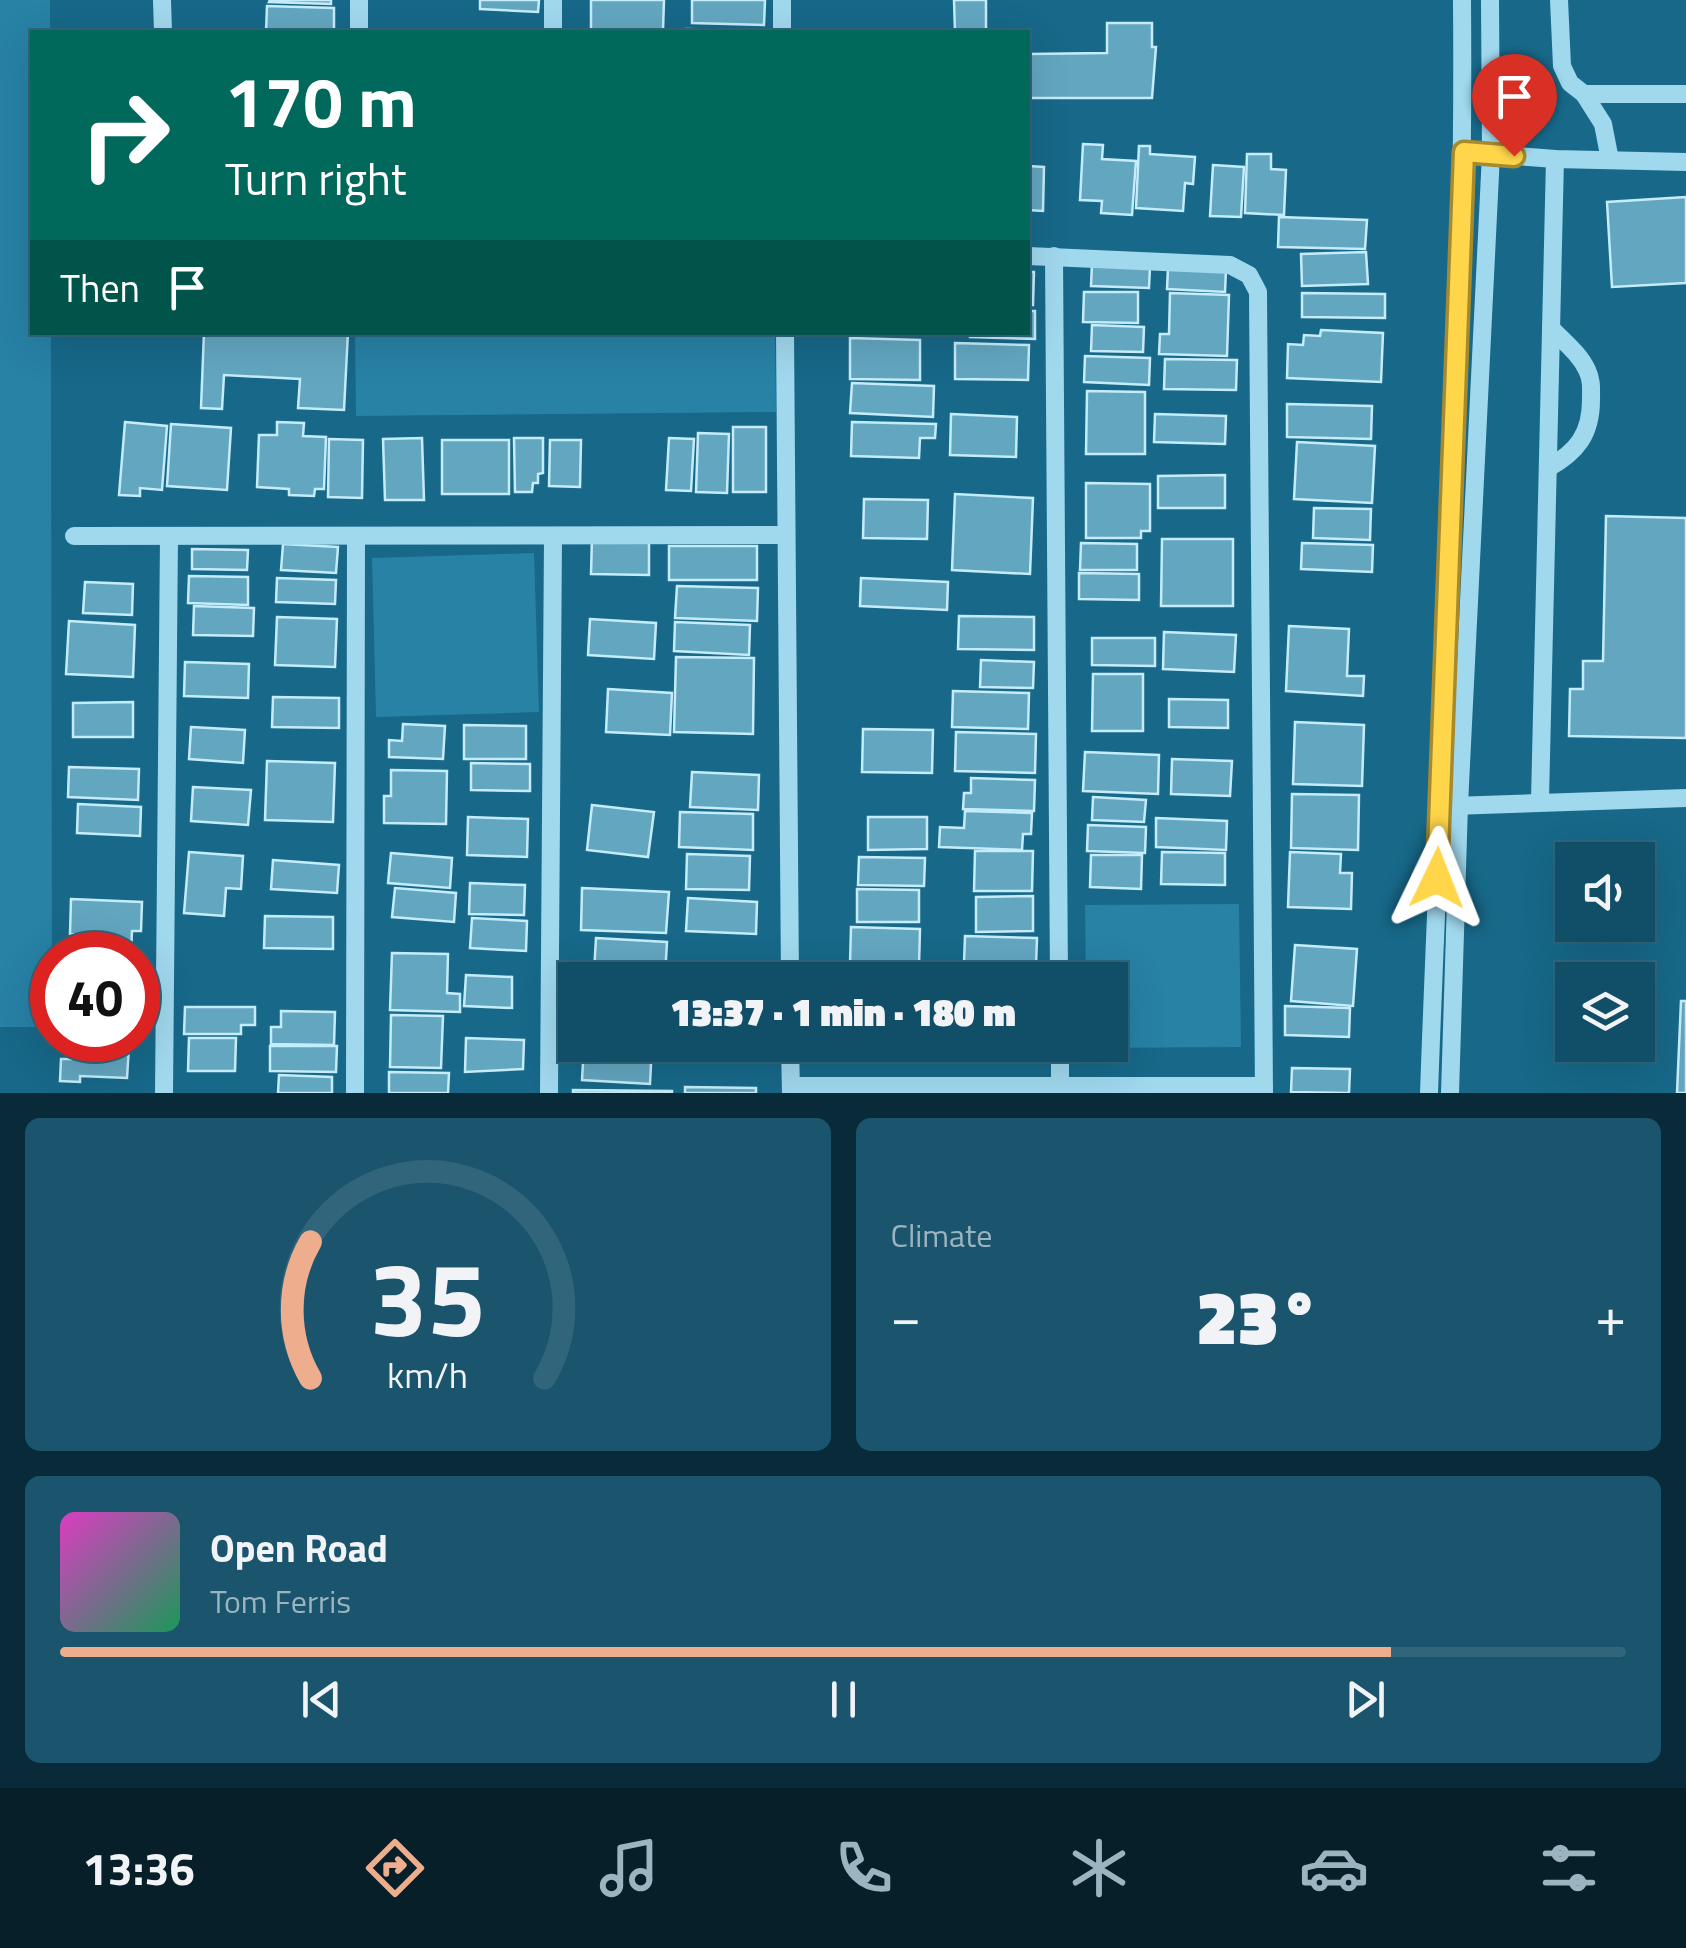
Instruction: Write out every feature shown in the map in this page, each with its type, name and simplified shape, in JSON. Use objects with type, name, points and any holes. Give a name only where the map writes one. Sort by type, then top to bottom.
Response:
[{"type":"street","points":[[162,0],[162,30]]},
{"type":"street","points":[[359,0],[360,30]]},
{"type":"street","points":[[552,30],[553,0]]},
{"type":"street","points":[[782,0],[782,30]]},
{"type":"street","points":[[1429,1093],[1464,152],[1462,0]]},
{"type":"street","points":[[1450,1093],[1459,805],[1492,154],[1490,0]]},
{"type":"street","points":[[1559,0],[1562,66],[1570,84],[1584,94],[1603,124],[1610,160]]},
{"type":"street","points":[[1584,94],[1686,94]]},
{"type":"street","points":[[1464,152],[1686,162]]},
{"type":"street","points":[[1540,800],[1555,159]]},
{"type":"street","points":[[790,1062],[791,1089],[1060,1085],[1264,1089],[1258,292],[1249,275],[1230,265],[1030,256]]},
{"type":"street","points":[[1054,256],[1059,962]]},
{"type":"street","points":[[1548,468],[1585,438],[1591,420],[1592,383],[1587,370],[1551,328]]},
{"type":"street","points":[[785,335],[790,962]]},
{"type":"street","points":[[74,536],[786,535]]},
{"type":"street","points":[[164,1093],[170,536]]},
{"type":"street","points":[[548,1093],[553,536]]},
{"type":"street","points":[[355,1093],[356,537]]},
{"type":"street","points":[[1440,806],[1686,798]]},
{"type":"street","points":[[1060,1062],[1060,1085]]},
{"type":"shaded area","points":[[0,0],[50,0],[50,30],[30,30],[30,335],[51,335],[52,932],[30,932],[30,1027],[0,1027]]},
{"type":"shaded area","points":[[355,335],[775,335],[776,412],[356,416]]},
{"type":"shaded area","points":[[534,553],[539,712],[376,717],[372,558]]},
{"type":"shaded area","points":[[1239,904],[1241,1047],[1128,1048],[1128,962],[1086,962],[1085,905]]},
{"type":"building","points":[[331,0],[331,4],[269,2]]},
{"type":"building","points":[[480,0],[539,0],[538,12],[480,9]]},
{"type":"building","points":[[591,0],[664,0],[663,30],[591,29]]},
{"type":"building","points":[[692,0],[765,0],[764,25],[692,23]]},
{"type":"building","points":[[954,0],[986,0],[986,30],[955,30]]},
{"type":"building","points":[[267,6],[334,8],[334,30],[266,30]]},
{"type":"building","points":[[1107,23],[1152,23],[1152,47],[1156,47],[1152,98],[1030,98],[1030,54],[1107,53]]},
{"type":"building","points":[[1083,144],[1103,145],[1102,159],[1136,161],[1132,215],[1101,213],[1102,201],[1080,200]]},
{"type":"building","points":[[1139,146],[1150,146],[1150,154],[1195,157],[1193,184],[1185,183],[1183,211],[1136,208]]},
{"type":"building","points":[[1247,154],[1271,154],[1271,169],[1286,170],[1284,215],[1245,213]]},
{"type":"building","points":[[1213,165],[1244,167],[1241,217],[1210,216]]},
{"type":"building","points":[[1030,166],[1044,167],[1043,211],[1030,210]]},
{"type":"building","points":[[1686,197],[1686,283],[1612,287],[1607,202]]},
{"type":"building","points":[[1279,217],[1367,220],[1365,249],[1278,247]]},
{"type":"building","points":[[1366,252],[1368,284],[1302,286],[1301,254]]},
{"type":"building","points":[[1092,264],[1150,266],[1149,288],[1091,286]]},
{"type":"building","points":[[1168,268],[1226,269],[1225,292],[1167,289]]},
{"type":"building","points":[[1030,272],[1034,272],[1030,305]]},
{"type":"building","points":[[1084,292],[1138,292],[1138,323],[1083,322]]},
{"type":"building","points":[[1170,293],[1229,295],[1227,356],[1159,354],[1160,334],[1169,334]]},
{"type":"building","points":[[1302,293],[1385,294],[1385,318],[1302,317]]},
{"type":"building","points":[[1030,311],[1035,311],[1035,339],[970,337],[1030,335]]},
{"type":"building","points":[[1092,325],[1144,327],[1143,352],[1091,351]]},
{"type":"building","points":[[1321,330],[1383,333],[1381,382],[1287,378],[1288,344],[1303,345],[1304,335],[1320,336]]},
{"type":"building","points":[[204,335],[348,335],[344,410],[298,408],[300,379],[224,375],[222,409],[201,408]]},
{"type":"building","points":[[850,338],[920,340],[920,380],[850,379]]},
{"type":"building","points":[[955,343],[1029,345],[1028,380],[955,379]]},
{"type":"building","points":[[1085,356],[1150,358],[1149,385],[1084,382]]},
{"type":"building","points":[[1165,359],[1237,360],[1236,390],[1164,389]]},
{"type":"building","points":[[852,383],[934,386],[933,417],[850,413]]},
{"type":"building","points":[[1087,391],[1145,392],[1145,454],[1086,454]]},
{"type":"building","points":[[1287,404],[1372,406],[1371,439],[1287,437]]},
{"type":"building","points":[[951,414],[1017,417],[1016,457],[950,455]]},
{"type":"building","points":[[1155,414],[1226,416],[1225,444],[1154,442]]},
{"type":"building","points":[[125,422],[167,426],[162,490],[140,488],[140,496],[119,495]]},
{"type":"building","points":[[277,422],[304,423],[303,436],[326,437],[324,489],[315,489],[314,496],[289,495],[289,489],[257,487],[259,435],[277,435]]},
{"type":"building","points":[[852,422],[936,424],[935,438],[920,438],[919,458],[851,456]]},
{"type":"building","points":[[171,424],[231,428],[227,490],[167,486]]},
{"type":"building","points":[[733,427],[766,427],[766,492],[733,492]]},
{"type":"building","points":[[698,433],[729,434],[727,493],[696,492]]},
{"type":"building","points":[[422,438],[424,500],[385,500],[383,439]]},
{"type":"building","points":[[514,438],[543,438],[543,473],[538,474],[532,492],[515,492]]},
{"type":"building","points":[[669,438],[694,439],[691,491],[666,490]]},
{"type":"building","points":[[329,439],[363,440],[362,498],[328,497]]},
{"type":"building","points":[[442,440],[509,440],[509,494],[442,494]]},
{"type":"building","points":[[550,440],[581,440],[580,487],[549,486]]},
{"type":"building","points":[[1297,442],[1375,446],[1372,503],[1294,499]]},
{"type":"building","points":[[1225,475],[1225,508],[1158,508],[1158,476]]},
{"type":"building","points":[[1086,483],[1150,484],[1150,531],[1141,531],[1141,538],[1086,538]]},
{"type":"building","points":[[955,494],[1033,498],[1030,574],[952,570]]},
{"type":"building","points":[[864,499],[928,500],[927,539],[863,538]]},
{"type":"building","points":[[1314,508],[1371,509],[1370,540],[1313,538]]},
{"type":"building","points":[[1606,516],[1686,518],[1686,738],[1569,736],[1570,689],[1583,689],[1583,661],[1603,661]]},
{"type":"building","points":[[592,537],[649,538],[649,575],[591,574]]},
{"type":"building","points":[[1162,539],[1233,539],[1233,606],[1161,606]]},
{"type":"building","points":[[1081,543],[1137,544],[1137,570],[1080,570]]},
{"type":"building","points":[[1302,543],[1373,545],[1372,572],[1301,569]]},
{"type":"building","points":[[283,544],[338,547],[336,573],[281,570]]},
{"type":"building","points":[[669,546],[757,546],[757,580],[669,580]]},
{"type":"building","points":[[192,549],[248,550],[247,570],[192,569]]},
{"type":"building","points":[[1079,573],[1139,574],[1139,600],[1079,599]]},
{"type":"building","points":[[189,576],[248,577],[248,605],[188,603]]},
{"type":"building","points":[[277,578],[336,580],[335,604],[276,602]]},
{"type":"building","points":[[861,578],[948,582],[947,610],[860,606]]},
{"type":"building","points":[[85,582],[133,584],[132,615],[83,613]]},
{"type":"building","points":[[677,586],[758,588],[757,621],[675,618]]},
{"type":"building","points":[[194,606],[254,608],[253,636],[193,635]]},
{"type":"building","points":[[959,616],[1034,617],[1034,650],[958,649]]},
{"type":"building","points":[[277,617],[337,619],[335,667],[275,665]]},
{"type":"building","points":[[590,619],[656,623],[654,659],[588,655]]},
{"type":"building","points":[[69,621],[135,625],[133,677],[66,674]]},
{"type":"building","points":[[675,622],[750,625],[749,655],[674,651]]},
{"type":"building","points":[[1289,626],[1349,629],[1347,676],[1364,676],[1363,696],[1286,691]]},
{"type":"building","points":[[1164,632],[1236,635],[1234,672],[1163,669]]},
{"type":"building","points":[[1092,638],[1155,638],[1155,666],[1092,665]]},
{"type":"building","points":[[676,657],[754,658],[753,734],[674,732]]},
{"type":"building","points":[[981,660],[1034,662],[1033,688],[980,687]]},
{"type":"building","points":[[185,662],[249,664],[248,698],[184,696]]},
{"type":"building","points":[[1093,674],[1143,674],[1143,731],[1092,731]]},
{"type":"building","points":[[608,689],[672,693],[670,735],[606,732]]},
{"type":"building","points":[[953,691],[1029,693],[1028,729],[952,727]]},
{"type":"building","points":[[273,697],[339,698],[339,728],[272,727]]},
{"type":"building","points":[[1169,699],[1228,700],[1228,728],[1169,727]]},
{"type":"building","points":[[133,702],[133,737],[73,737],[73,703]]},
{"type":"building","points":[[1295,722],[1364,725],[1362,786],[1293,784]]},
{"type":"building","points":[[403,724],[445,726],[443,759],[389,757],[389,740],[402,741]]},
{"type":"building","points":[[464,725],[526,726],[526,759],[464,759]]},
{"type":"building","points":[[191,727],[245,730],[243,763],[189,759]]},
{"type":"building","points":[[863,729],[933,730],[932,773],[862,772]]},
{"type":"building","points":[[956,732],[1036,734],[1035,773],[955,771]]},
{"type":"building","points":[[1085,752],[1159,755],[1158,794],[1083,791]]},
{"type":"building","points":[[1172,759],[1232,761],[1230,796],[1171,794]]},
{"type":"building","points":[[267,761],[335,763],[333,822],[265,820]]},
{"type":"building","points":[[471,763],[530,764],[530,791],[471,790]]},
{"type":"building","points":[[69,767],[139,769],[138,800],[68,797]]},
{"type":"building","points":[[391,770],[447,771],[446,824],[384,823],[384,796],[391,796]]},
{"type":"building","points":[[692,772],[759,775],[758,810],[690,807]]},
{"type":"building","points":[[971,778],[1035,780],[1034,811],[963,809],[964,793],[971,793]]},
{"type":"building","points":[[193,787],[251,790],[248,825],[191,821]]},
{"type":"building","points":[[1292,794],[1359,795],[1358,850],[1291,848]]},
{"type":"building","points":[[1093,797],[1146,800],[1144,822],[1092,820]]},
{"type":"building","points":[[78,804],[141,807],[140,836],[77,833]]},
{"type":"building","points":[[592,805],[654,812],[648,857],[587,850]]},
{"type":"building","points":[[965,811],[1032,813],[1031,834],[1023,834],[1022,850],[939,847],[940,827],[964,828]]},
{"type":"building","points":[[680,812],[753,814],[753,850],[679,847]]},
{"type":"building","points":[[468,817],[528,819],[527,857],[467,855]]},
{"type":"building","points":[[868,817],[927,817],[927,849],[868,850]]},
{"type":"building","points":[[1156,818],[1227,821],[1226,850],[1156,847]]},
{"type":"building","points":[[1088,825],[1146,827],[1145,853],[1087,851]]},
{"type":"building","points":[[975,851],[1033,851],[1032,891],[974,891]]},
{"type":"building","points":[[189,852],[243,856],[241,889],[226,888],[224,916],[184,913]]},
{"type":"building","points":[[1162,852],[1225,853],[1225,885],[1161,884]]},
{"type":"building","points":[[1290,852],[1341,854],[1340,873],[1352,873],[1351,909],[1288,907]]},
{"type":"building","points":[[391,853],[452,858],[450,888],[388,883]]},
{"type":"building","points":[[687,854],[750,856],[749,890],[686,889]]},
{"type":"building","points":[[1091,855],[1142,855],[1141,889],[1090,887]]},
{"type":"building","points":[[859,857],[925,858],[924,886],[858,885]]},
{"type":"building","points":[[273,860],[339,865],[337,893],[271,889]]},
{"type":"building","points":[[470,883],[525,885],[524,915],[469,914]]},
{"type":"building","points":[[395,888],[456,893],[454,922],[392,917]]},
{"type":"building","points":[[582,888],[669,892],[666,933],[581,930]]},
{"type":"building","points":[[857,889],[919,890],[919,922],[857,922]]},
{"type":"building","points":[[1033,896],[1033,931],[976,932],[976,897]]},
{"type":"building","points":[[688,898],[757,902],[756,934],[686,931]]},
{"type":"building","points":[[71,899],[142,902],[141,931],[70,932]]},
{"type":"building","points":[[265,916],[333,917],[333,949],[264,948]]},
{"type":"building","points":[[472,918],[527,921],[526,951],[470,948]]},
{"type":"building","points":[[851,927],[920,929],[919,962],[850,962]]},
{"type":"building","points":[[965,936],[1037,938],[1036,962],[964,962]]},
{"type":"building","points":[[596,938],[667,942],[666,962],[595,962]]},
{"type":"building","points":[[1295,945],[1357,949],[1353,1006],[1291,1001]]},
{"type":"building","points":[[392,953],[448,954],[447,993],[460,994],[460,1012],[390,1010]]},
{"type":"building","points":[[466,975],[512,977],[512,1008],[464,1006]]},
{"type":"building","points":[[1681,1001],[1686,1001],[1686,1093],[1677,1093]]},
{"type":"building","points":[[1285,1006],[1350,1008],[1349,1037],[1285,1035]]},
{"type":"building","points":[[185,1007],[255,1007],[255,1025],[241,1025],[241,1034],[184,1034]]},
{"type":"building","points":[[281,1011],[335,1012],[334,1045],[271,1044],[271,1027],[281,1027]]},
{"type":"building","points":[[391,1015],[443,1016],[441,1068],[390,1067]]},
{"type":"building","points":[[189,1038],[236,1038],[235,1071],[188,1071]]},
{"type":"building","points":[[466,1038],[524,1040],[523,1069],[465,1072]]},
{"type":"building","points":[[270,1046],[337,1046],[336,1072],[270,1071]]},
{"type":"building","points":[[61,1062],[128,1062],[127,1078],[80,1076],[80,1082],[60,1081]]},
{"type":"building","points":[[583,1062],[651,1062],[650,1084],[582,1080]]},
{"type":"building","points":[[1292,1068],[1350,1069],[1349,1093],[1291,1092]]},
{"type":"building","points":[[389,1072],[449,1073],[448,1093],[389,1093]]},
{"type":"building","points":[[279,1075],[332,1077],[332,1093],[278,1093]]},
{"type":"building","points":[[685,1087],[756,1088],[756,1093],[685,1093]]},
{"type":"building","points":[[672,1091],[672,1093],[573,1093]]},
{"type":"route","points":[[1437,878],[1464,152],[1514,156]]}]
